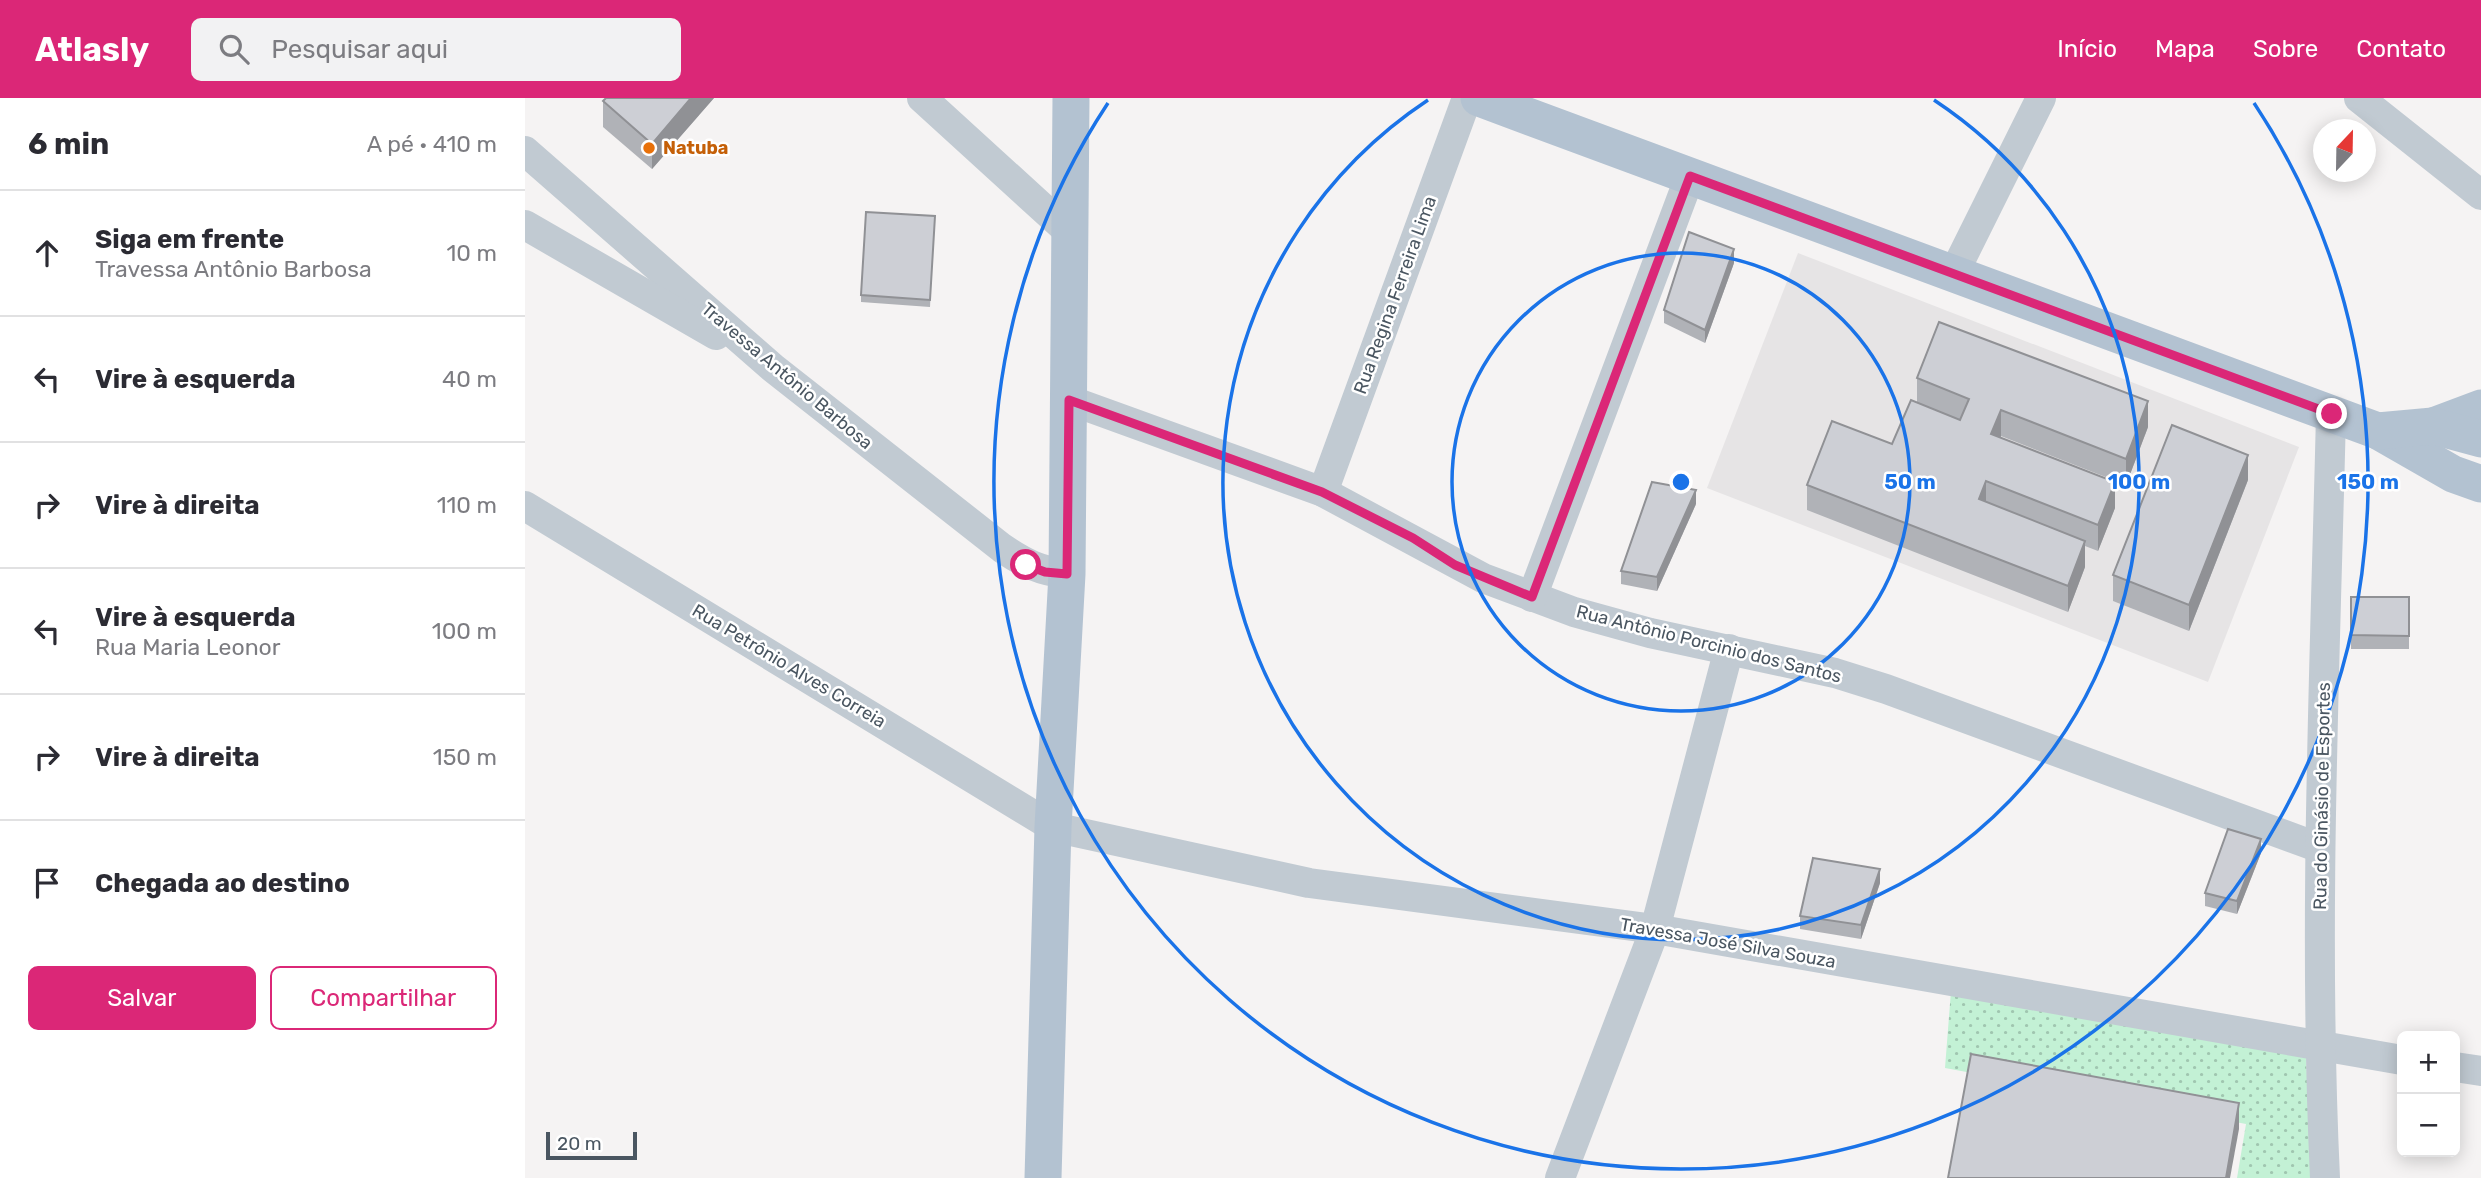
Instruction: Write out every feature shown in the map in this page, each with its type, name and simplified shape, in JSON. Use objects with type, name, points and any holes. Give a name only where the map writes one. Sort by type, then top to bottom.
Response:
[{"type":"main road","points":[[1043,1178],[1053,827],[1067,574],[1071,111],[1098,98]]},
{"type":"main road","points":[[1479,98],[2378,431],[2467,479],[2481,495]]},
{"type":"main road","points":[[2378,431],[2433,426],[2481,408]]},
{"type":"main road","points":[[2433,426],[2481,439]]},
{"type":"street","points":[[922,98],[1068,231]]},
{"type":"street","name":"Rua Regina Ferreira Lima","points":[[1322,492],[1467,98]]},
{"type":"street","points":[[1954,273],[2041,98]]},
{"type":"street","points":[[2359,98],[2481,195]]},
{"type":"street","name":"Travessa Antônio Barbosa","points":[[525,150],[773,369],[1026,565],[1045,572],[1067,574]]},
{"type":"street","points":[[1532,597],[1690,176]]},
{"type":"street","points":[[525,225],[773,369]]},
{"type":"street","name":"Rua Antônio Porcinio dos Santos","points":[[1069,400],[1322,492],[1413,538],[1455,565],[1532,597],[1650,633],[1835,673],[1886,689],[2321,848]]},
{"type":"street","name":"Rua do Ginásio de Esportes","points":[[2325,1178],[2319,1047],[2332,414]]},
{"type":"street","name":"Rua Petrônio Alves Correia","points":[[525,506],[1053,827]]},
{"type":"street","points":[[1560,1178],[1655,929],[1729,649]]},
{"type":"street","name":"Travessa José Silva Souza","points":[[1053,827],[1309,883],[1655,929],[2397,1059]]},
{"type":"street","points":[[2460,1068],[2481,1071]]},
{"type":"shaded area","points":[[1798,253],[2299,447],[2208,682],[1707,488]]},
{"type":"green space","points":[[1951,991],[2306,1055],[2312,1178],[2237,1178],[2246,1124],[1945,1068]]},
{"type":"building","points":[[606,98],[691,98],[652,144],[603,101]]},
{"type":"building","points":[[866,212],[935,216],[930,300],[861,295]]},
{"type":"building","points":[[1689,232],[1734,249],[1705,330],[1664,310]]},
{"type":"building","points":[[1939,322],[2148,401],[2126,459],[2001,410],[1991,434],[2115,482],[2098,525],[1986,481],[1979,499],[2085,541],[2068,586],[1807,485],[1832,421],[1892,444],[1911,400],[1960,420],[1969,399],[1917,378]]},
{"type":"building","points":[[2172,425],[2248,455],[2189,605],[2113,575]]},
{"type":"building","points":[[1652,482],[1696,490],[1657,577],[1621,571]]},
{"type":"building","points":[[2351,597],[2409,597],[2409,636],[2351,635]]},
{"type":"building","points":[[2228,829],[2261,839],[2237,901],[2205,893]]},
{"type":"building","points":[[1813,858],[1880,869],[1861,925],[1800,916]]},
{"type":"building","points":[[1971,1054],[2239,1103],[2226,1178],[1948,1178]]},
{"type":"place","name":"Natuba","points":[[649,148]]},
{"type":"route","points":[[1026,565],[1045,572],[1067,574],[1069,400],[1322,492],[1413,538],[1455,565],[1532,597],[1690,176],[2332,414]]}]
